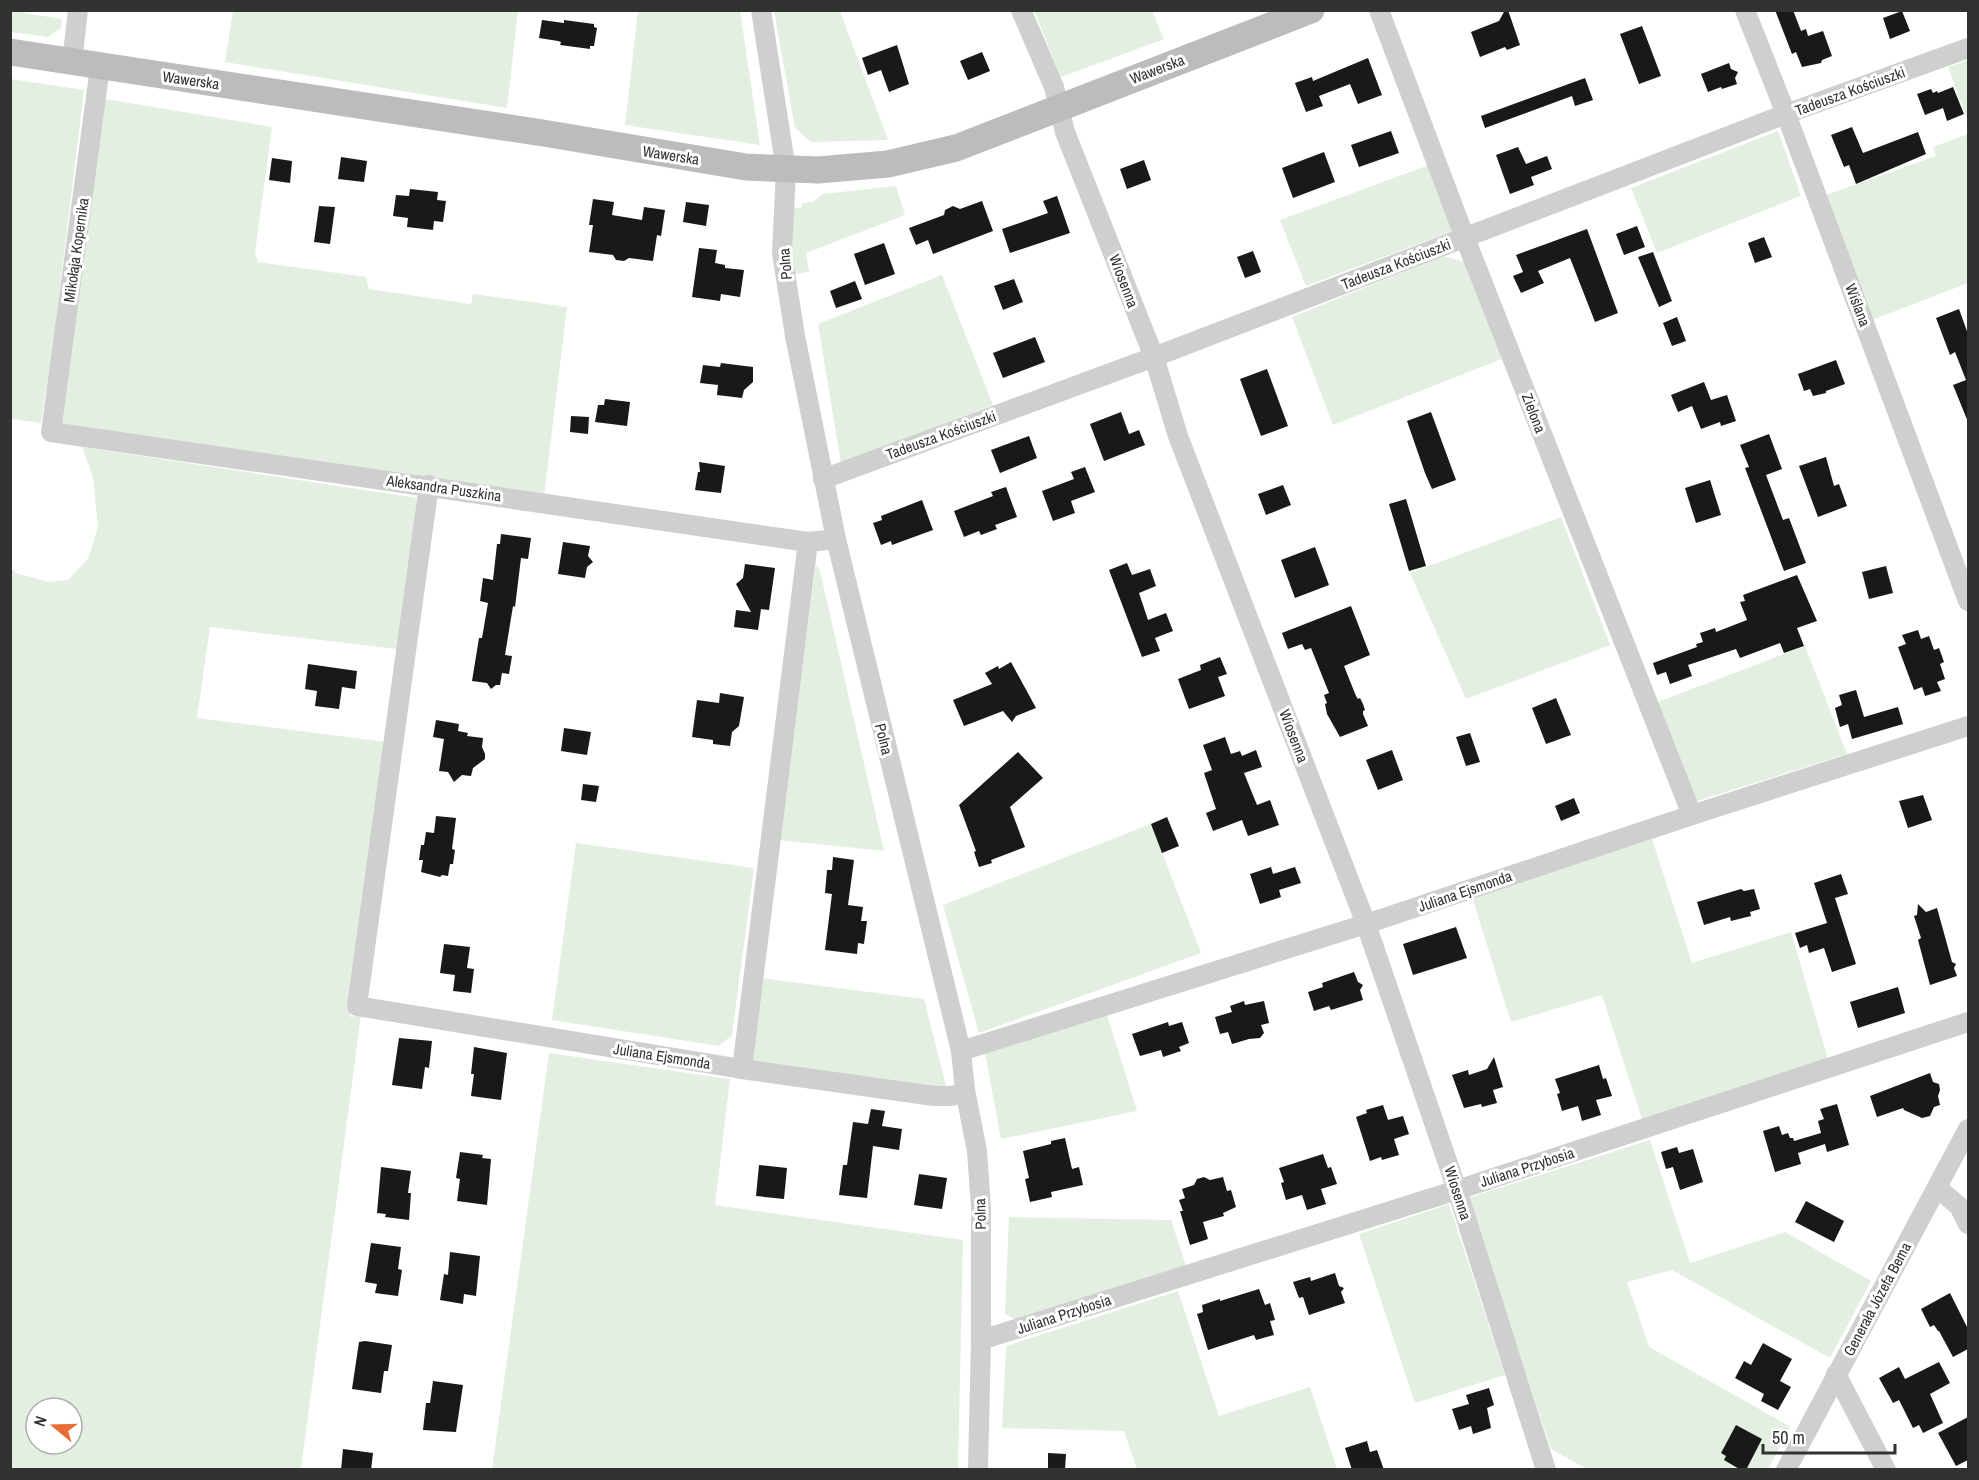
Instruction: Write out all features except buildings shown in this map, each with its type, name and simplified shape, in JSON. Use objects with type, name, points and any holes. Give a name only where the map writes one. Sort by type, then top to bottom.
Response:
[{"type":"street","points":[[72,62],[78,10]]},
{"type":"street","name":"Polna","points":[[761,10],[786,170],[782,253],[795,336],[836,539],[961,1051],[965,1090],[977,1150],[981,1208],[978,1470]]},
{"type":"street","name":"Wiosenna","points":[[1021,10],[1054,87],[1065,132],[1154,357],[1178,436],[1366,924],[1457,1190],[1546,1470]]},
{"type":"street","name":"Wawerska","points":[[10,52],[543,133],[746,167],[818,170],[888,164],[956,148],[1311,10]]},
{"type":"street","name":"Zielona","points":[[1379,10],[1465,238],[1692,815]]},
{"type":"street","name":"Wiślana","points":[[1746,10],[1968,601]]},
{"type":"street","name":"Tadeusza Kościuszki","points":[[823,479],[1154,357],[1786,114],[1968,48]]},
{"type":"street","name":"Mikołaja Kopernika","points":[[51,432],[100,67]]},
{"type":"street","name":"Aleksandra Puszkina","points":[[51,432],[429,485],[808,542],[836,539]]},
{"type":"street","name":"Juliana Ejsmonda","points":[[429,485],[357,1006],[742,1069],[934,1096],[952,1097],[965,1090]]},
{"type":"street","points":[[742,1069],[808,542]]},
{"type":"street","name":"Juliana Ejsmonda","points":[[961,1051],[1366,924],[1968,726]]},
{"type":"street","name":"Juliana Przybosia","points":[[981,1340],[1457,1190],[1968,1022]]},
{"type":"street","name":"Generała Józefa Bema","points":[[1786,1470],[1968,1129]]},
{"type":"street","points":[[1936,1188],[1959,1206],[1968,1224]]},
{"type":"street","points":[[1836,1374],[1886,1470]]},
{"type":"green space","points":[[11,10],[62,19],[61,28],[48,37],[11,32]]},
{"type":"green space","points":[[233,11],[518,11],[507,108],[225,62]]},
{"type":"green space","points":[[638,11],[740,11],[760,145],[625,125]]},
{"type":"green space","points":[[774,11],[840,11],[888,140],[811,142],[795,128]]},
{"type":"green space","points":[[1034,11],[1152,11],[1164,39],[1061,77]]},
{"type":"green space","points":[[1968,60],[1968,122],[1948,67]]},
{"type":"green space","points":[[11,79],[84,90],[53,345],[41,423],[11,419]]},
{"type":"green space","points":[[105,99],[272,127],[255,253],[258,262],[366,277],[369,289],[471,304],[473,294],[567,307],[544,497],[59,425]]},
{"type":"green space","points":[[1778,131],[1801,196],[1657,253],[1631,188]]},
{"type":"green space","points":[[1968,134],[1968,283],[1872,320],[1826,195],[1936,156],[1933,147]]},
{"type":"green space","points":[[1429,165],[1453,231],[1306,286],[1280,220]]},
{"type":"green space","points":[[896,186],[905,215],[806,253],[809,272],[795,274],[792,258],[793,208],[802,208],[802,203],[813,202],[823,194]]},
{"type":"green space","points":[[1443,256],[1465,262],[1502,359],[1333,425],[1292,317]]},
{"type":"green space","points":[[942,275],[993,405],[841,463],[818,324]]},
{"type":"green space","points":[[82,447],[417,498],[398,649],[210,627],[197,718],[386,742],[350,1017],[361,1015],[301,1469],[11,1469],[10,567],[16,573],[48,582],[68,580],[88,559],[98,527],[93,477]]},
{"type":"green space","points":[[1561,517],[1610,645],[1466,699],[1410,573]]},
{"type":"green space","points":[[816,564],[820,571],[884,851],[779,840]]},
{"type":"green space","points":[[1805,646],[1847,754],[1697,801],[1658,702]]},
{"type":"green space","points":[[1151,824],[1201,953],[979,1033],[943,905]]},
{"type":"green space","points":[[1652,839],[1692,963],[1791,932],[1828,1059],[1642,1119],[1602,995],[1511,1022],[1472,897]]},
{"type":"green space","points":[[576,843],[754,868],[732,1035],[719,1046],[552,1020]]},
{"type":"green space","points":[[761,978],[924,999],[947,1090],[749,1061]]},
{"type":"green space","points":[[1107,1015],[1137,1111],[1001,1139],[985,1053]]},
{"type":"green space","points":[[549,1053],[730,1079],[715,1205],[963,1240],[958,1469],[492,1469]]},
{"type":"green space","points":[[1650,1140],[1690,1263],[1785,1232],[1871,1281],[1830,1358],[1672,1270],[1627,1282],[1649,1347],[1791,1427],[1768,1469],[1587,1469],[1551,1449],[1468,1198]]},
{"type":"green space","points":[[1449,1204],[1505,1375],[1415,1403],[1359,1234]]},
{"type":"green space","points":[[1009,1217],[1171,1220],[1186,1266],[1016,1320],[1005,1314]]},
{"type":"green space","points":[[1178,1291],[1219,1416],[1310,1387],[1337,1469],[1137,1469],[1124,1431],[1002,1428],[1006,1346]]}]
